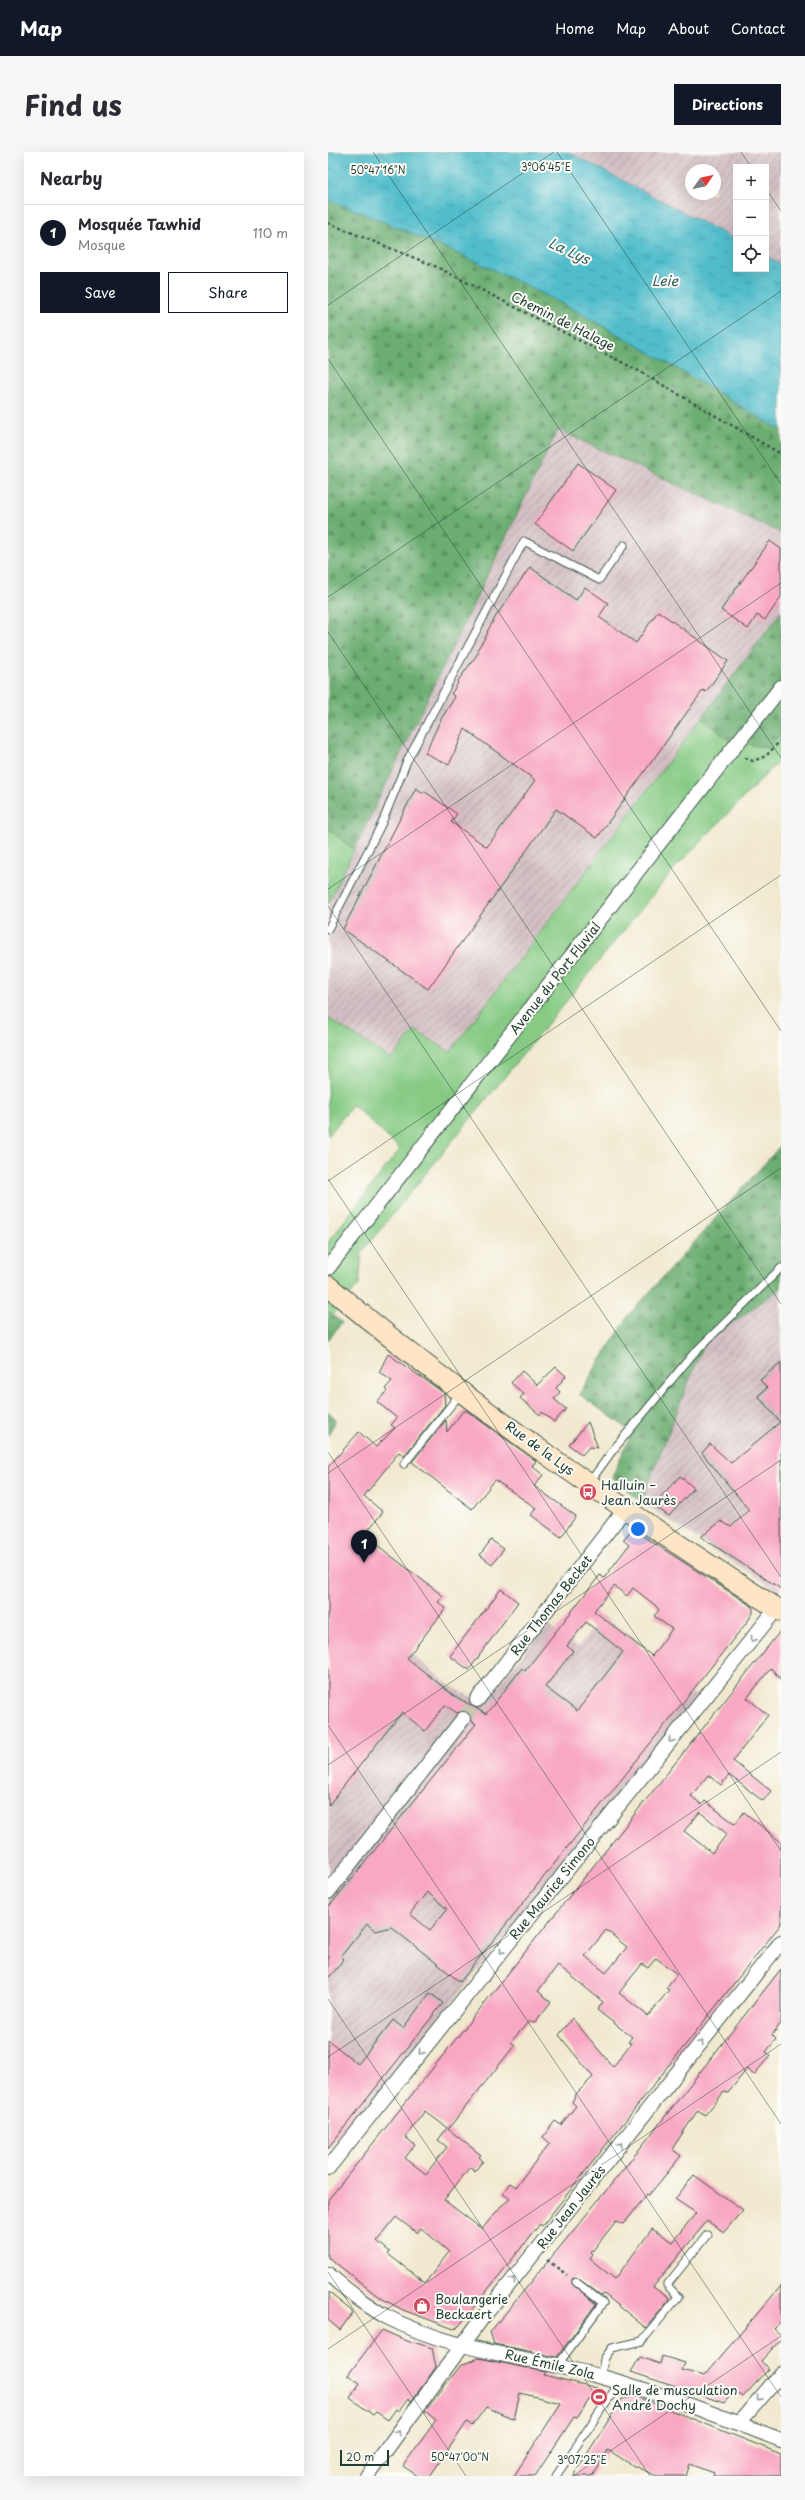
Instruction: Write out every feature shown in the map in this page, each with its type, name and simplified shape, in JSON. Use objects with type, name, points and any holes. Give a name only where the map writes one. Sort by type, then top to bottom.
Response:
[{"type":"main road","name":"Rue de la Lys","points":[[328,1286],[392,1341],[589,1484],[779,1610]]},
{"type":"street","name":"Avenue du Port Fluvial","points":[[328,1268],[781,687]]},
{"type":"street","name":"Rue Thomas Becket","points":[[477,1700],[625,1509]]},
{"type":"street","name":"Rue Maurice Simono","points":[[328,2168],[779,1610]]},
{"type":"street","points":[[328,1892],[462,1719]]},
{"type":"street","name":"Rue Jean Jaurès","points":[[366,2476],[464,2344],[536,2251],[781,1942]]},
{"type":"street","name":"Rue Émile Zola","points":[[328,2274],[356,2297],[387,2317],[412,2328],[464,2344],[601,2376],[739,2423],[781,2440]]},
{"type":"street","points":[[739,2423],[781,2374]]},
{"type":"lane","points":[[328,930],[382,823],[406,761],[524,541],[599,580],[624,545]]},
{"type":"lane","points":[[589,1484],[613,1450],[693,1354],[781,1268]]},
{"type":"lane","points":[[404,1464],[462,1392]]},
{"type":"lane","points":[[601,2376],[604,2359],[612,2348],[642,2341],[678,2297],[668,2285],[707,2234]]},
{"type":"lane","points":[[557,2366],[603,2303],[576,2282]]},
{"type":"lane","points":[[556,2476],[620,2382]]},
{"type":"path","name":"Chemin de Halage","points":[[328,223],[389,246],[443,270],[637,370],[781,454]]},
{"type":"path","points":[[731,753],[753,760],[766,756],[781,740]]},
{"type":"path","points":[[536,2251],[576,2282]]},
{"type":"shaded area","points":[[568,152],[781,152],[781,265],[769,258],[769,164],[733,164],[733,238]]},
{"type":"shaded area","points":[[558,430],[781,533],[781,612],[450,1052],[415,1030],[391,1059],[328,1018],[328,904]]},
{"type":"shaded area","points":[[781,1288],[781,1593],[641,1502],[704,1343]]},
{"type":"shaded area","points":[[328,1586],[452,1687],[484,1703],[547,1624],[578,1647],[603,1616],[639,1642],[641,1653],[698,1698],[354,2124],[328,2103]]},
{"type":"green space","points":[[328,200],[378,219],[525,285],[654,355],[781,430],[781,533],[558,430],[354,850],[328,828]]},
{"type":"green space","points":[[781,612],[781,733],[768,748],[728,740],[702,717]]},
{"type":"green space","points":[[702,717],[729,740],[768,748],[781,733],[781,759],[674,869],[362,1252],[359,1285],[333,1315],[328,1311],[328,1242],[400,1149],[353,1105],[328,1136],[328,1018],[391,1059],[415,1030],[450,1052]]},
{"type":"green space","points":[[328,828],[354,850],[328,904]]},
{"type":"green space","points":[[781,1145],[781,1288],[704,1343],[641,1502],[612,1477],[632,1432],[579,1394],[629,1315]]},
{"type":"green space","points":[[328,1312],[342,1322],[328,1341]]},
{"type":"green space","points":[[328,1411],[336,1419],[328,1436]]},
{"type":"water","name":"Leie","points":[[328,152],[568,152],[733,238],[733,272],[769,272],[769,258],[781,265],[781,430],[654,355],[525,285],[378,219],[328,200]]},
{"type":"building","points":[[578,463],[616,490],[573,551],[535,524]]},
{"type":"building","points":[[770,541],[781,549],[781,597],[765,620],[757,615],[748,629],[721,610]]},
{"type":"building","points":[[530,567],[576,600],[585,587],[608,603],[599,617],[636,643],[658,611],[728,661],[706,692],[703,690],[597,838],[556,809],[428,989],[343,929],[416,788],[423,793],[424,791],[457,814],[451,822],[487,847],[535,780],[465,729],[449,765],[425,753],[441,719],[455,697],[451,694],[458,683],[457,682],[479,652],[477,650],[488,633],[487,632],[496,616]]},
{"type":"building","points":[[388,1354],[444,1393],[445,1405],[404,1456],[399,1452],[364,1496],[383,1512],[364,1535],[443,1596],[438,1602],[446,1608],[407,1658],[453,1695],[486,1714],[522,1668],[525,1671],[600,1575],[604,1578],[629,1545],[623,1540],[632,1529],[753,1607],[753,1613],[747,1622],[460,1982],[391,1927],[376,1931],[367,1924],[341,1956],[344,1959],[328,1979],[328,1908],[476,1724],[471,1721],[468,1712],[464,1711],[457,1713],[445,1705],[425,1731],[402,1712],[328,1806],[328,1467],[359,1432],[376,1447],[395,1428],[391,1425],[397,1418],[377,1402],[387,1391],[385,1389],[392,1381],[379,1372]],"holes":[[[614,1586],[627,1596],[633,1588],[655,1605],[659,1610],[654,1616],[672,1629],[652,1656],[594,1611]],[[586,1622],[623,1652],[577,1711],[545,1687],[573,1651],[567,1646]],[[427,1892],[447,1909],[430,1930],[410,1914]]]},
{"type":"building","points":[[781,1362],[781,1589],[701,1537],[721,1521],[731,1527],[749,1510],[702,1453],[710,1444],[731,1463],[780,1422],[758,1396],[767,1388],[760,1380]]},
{"type":"building","points":[[556,1367],[566,1376],[556,1388],[560,1392],[554,1399],[566,1409],[554,1422],[542,1412],[540,1415],[520,1398],[524,1394],[511,1383],[522,1371],[537,1385]]},
{"type":"building","points":[[463,1411],[467,1411],[536,1461],[532,1466],[543,1475],[534,1486],[576,1516],[561,1537],[531,1515],[536,1508],[495,1480],[472,1509],[412,1462],[446,1420],[447,1432]]},
{"type":"building","points":[[588,1422],[598,1448],[589,1447],[582,1455],[569,1445]]},
{"type":"building","points":[[680,1476],[694,1488],[669,1516],[653,1505]]},
{"type":"building","points":[[491,1540],[504,1549],[492,1564],[480,1555]]},
{"type":"building","points":[[501,1589],[518,1602],[469,1670],[450,1656]]},
{"type":"building","points":[[781,1630],[781,1680],[771,1668],[747,1698],[768,1715],[733,1761],[771,1791],[763,1801],[729,1775],[721,1785],[708,1775],[691,1796],[702,1805],[705,1801],[735,1824],[744,1812],[781,1842],[781,1924],[542,2226],[540,2224],[459,2326],[454,2329],[403,2310],[379,2297],[328,2257],[328,2200]],"holes":[[[700,1812],[727,1834],[712,1853],[684,1831]],[[606,1930],[627,1947],[606,1973],[585,1956]],[[656,1958],[677,1974],[666,1988],[669,1990],[648,2016],[619,1993],[642,1964],[648,1968]],[[558,1965],[603,2002],[597,2010],[632,2037],[628,2042],[631,2043],[613,2067],[572,2018],[559,2035],[593,2077],[576,2094],[572,2102],[576,2106],[561,2125],[555,2121],[543,2137],[550,2143],[516,2187],[510,2183],[502,2193],[510,2199],[501,2206],[482,2229],[444,2200],[470,2167],[475,2171],[483,2161],[479,2157],[481,2155],[448,2129],[515,2045],[511,2042],[529,2021],[535,2022],[551,2002],[538,1991]],[[425,2111],[447,2128],[438,2140],[447,2147],[426,2174],[405,2158],[415,2145],[405,2137]],[[396,2217],[417,2233],[421,2228],[449,2252],[425,2283],[388,2254],[390,2252],[377,2241]]]},
{"type":"building","points":[[781,1969],[781,2023],[772,2035],[776,2039],[766,2052],[770,2055],[754,2075],[747,2069],[728,2093],[724,2092],[705,2115],[698,2110],[672,2149],[681,2156],[649,2195],[647,2194],[624,2224],[616,2221],[591,2253],[593,2255],[590,2259],[615,2279],[652,2229],[672,2242],[696,2213],[675,2199],[694,2175],[743,2210],[724,2232],[707,2221],[653,2287],[670,2299],[646,2328],[604,2294],[602,2296],[576,2277],[572,2279],[572,2284],[596,2304],[557,2357],[494,2344],[490,2332],[623,2170]]},
{"type":"building","points":[[430,1993],[443,2003],[328,2148],[328,2040],[358,2064],[393,2020],[403,2028]]},
{"type":"building","points":[[781,2286],[781,2321],[774,2329],[781,2335],[781,2339],[761,2361],[769,2369],[743,2397],[735,2390],[724,2403],[631,2372],[640,2357],[660,2364],[662,2356],[685,2363],[682,2370],[704,2376]]},
{"type":"building","points":[[328,2292],[353,2312],[340,2330],[328,2320]]},
{"type":"building","points":[[382,2330],[412,2343],[413,2342],[432,2348],[436,2367],[411,2402],[408,2399],[399,2411],[396,2409],[388,2420],[376,2412],[373,2415],[350,2398],[360,2383],[348,2375]]},
{"type":"building","points":[[479,2358],[546,2372],[544,2375],[597,2388],[577,2418],[574,2417],[535,2476],[514,2476],[561,2403],[520,2393],[514,2419],[486,2407],[472,2426],[467,2422],[430,2476],[418,2476],[403,2466],[436,2420],[425,2411],[461,2365]]},
{"type":"building","points":[[635,2396],[781,2454],[781,2476],[713,2476],[714,2473],[690,2464],[686,2476],[657,2476],[632,2465],[608,2450],[592,2476],[573,2476],[622,2399]]},
{"type":"tunnel","points":[[463,1719],[477,1700]]},
{"type":"place","name":"Halluin – Jean Jaurès","points":[[588,1492]]},
{"type":"place","name":"Mosquée Tawhid","points":[[364,1563]]},
{"type":"place","name":"Boulangerie Beckaert","points":[[422,2306]]},
{"type":"place","name":"Salle de musculation André Dochy","points":[[599,2397]]},
{"type":"water label","name":"La Lys","points":[[569,251]]}]
